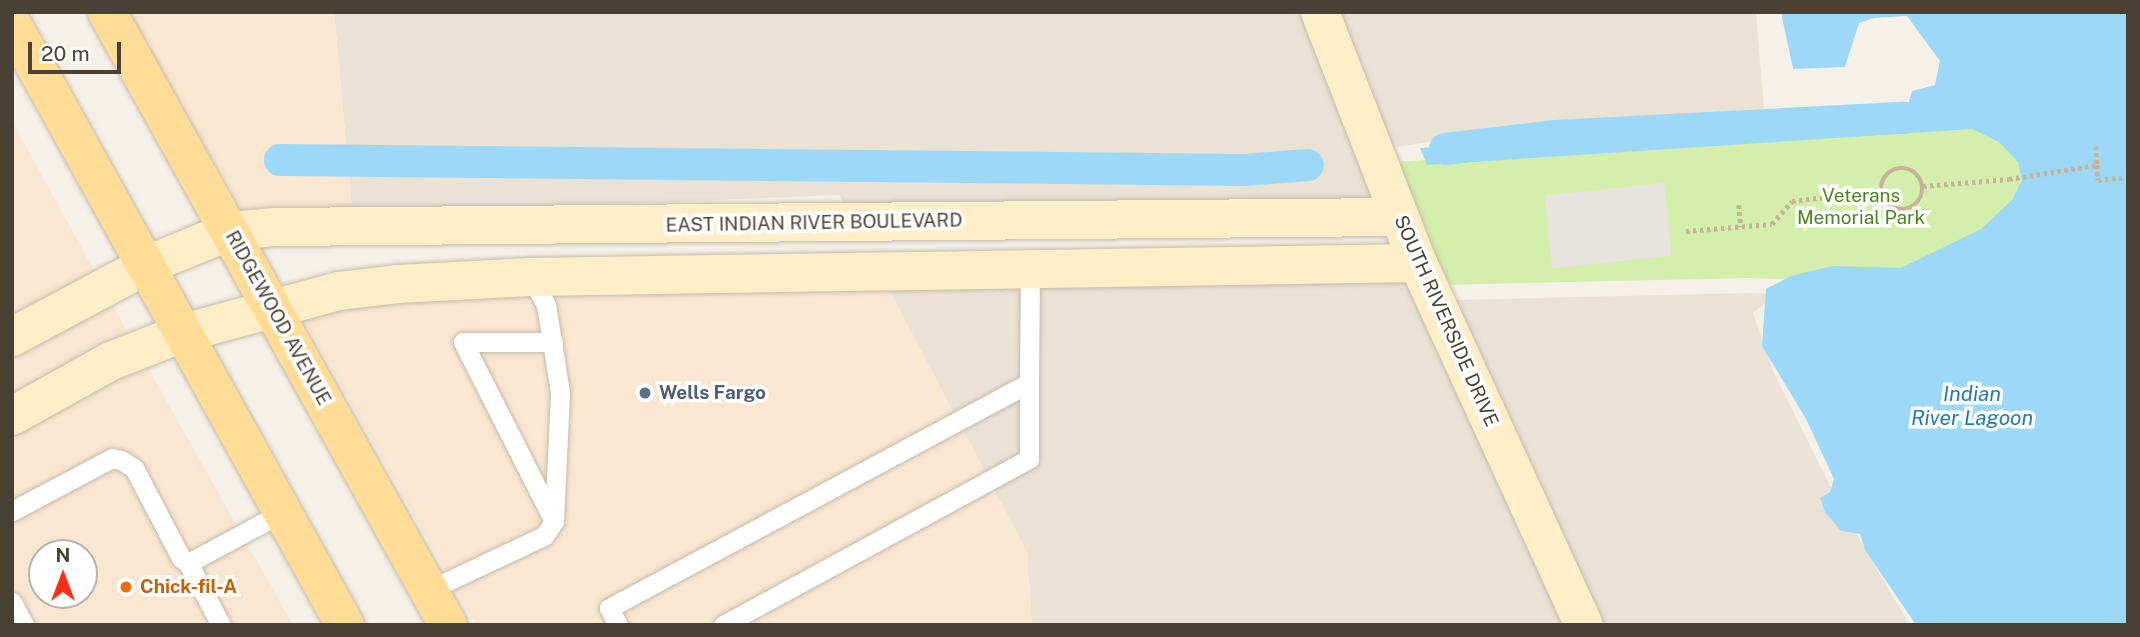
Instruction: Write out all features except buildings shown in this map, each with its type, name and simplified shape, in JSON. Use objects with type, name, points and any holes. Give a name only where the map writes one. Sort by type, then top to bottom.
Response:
[{"type":"main road","name":"RIDGEWOOD AVENUE","points":[[107,12],[448,625]]},
{"type":"main road","points":[[12,24],[345,625]]},
{"type":"street","name":"SOUTH RIVERSIDE DRIVE","points":[[1320,12],[1418,262],[1584,625]]},
{"type":"street","name":"EAST INDIAN RIVER BOULEVARD","points":[[12,337],[146,265],[230,231],[275,227],[1399,217]]},
{"type":"street","points":[[529,225],[531,277]]},
{"type":"street","points":[[12,416],[111,361],[183,333],[339,291],[398,284],[531,277],[1418,262]]},
{"type":"lane","points":[[723,625],[1030,459],[1030,269]]},
{"type":"lane","points":[[429,590],[544,536],[554,521],[560,392],[546,305],[531,277]]},
{"type":"lane","points":[[553,342],[463,342],[554,521]]},
{"type":"lane","points":[[618,625],[609,608],[1029,383]]},
{"type":"lane","points":[[12,511],[112,458],[121,460],[134,468],[181,558],[188,563],[221,625]]},
{"type":"lane","points":[[188,563],[283,512]]},
{"type":"lane","points":[[12,601],[24,625]]},
{"type":"path","points":[[2096,146],[2098,180],[2128,177]]},
{"type":"path","points":[[1923,186],[2009,178],[2097,165]]},
{"type":"path","points":[[1896,169],[1913,171],[1923,186],[1920,199],[1904,210],[1891,207],[1881,190],[1883,179],[1896,169]]},
{"type":"path","points":[[1686,232],[1772,224],[1791,201],[1881,190]]},
{"type":"path","points":[[1739,205],[1741,227]]},
{"type":"shaded area","points":[[129,12],[334,12],[352,209],[243,212]]},
{"type":"shaded area","points":[[334,12],[1303,12],[1376,199],[844,204],[839,195],[518,208],[352,209]]},
{"type":"shaded area","points":[[1337,12],[1756,12],[1765,122],[1429,142],[1390,148]]},
{"type":"shaded area","points":[[12,121],[95,272],[12,318]]},
{"type":"shaded area","points":[[1664,183],[1672,256],[1552,268],[1545,196]]},
{"type":"shaded area","points":[[1408,280],[1566,625],[1032,625],[1027,552],[889,290]]},
{"type":"shaded area","points":[[889,290],[1027,552],[1032,625],[476,625],[303,318],[342,309],[399,302],[531,295]]},
{"type":"shaded area","points":[[1776,294],[1753,313],[1773,371],[1844,514],[1910,625],[1602,625],[1452,300]]},
{"type":"shaded area","points":[[112,303],[129,335],[12,397],[12,357]]},
{"type":"shaded area","points":[[147,366],[293,625],[12,625],[12,436],[116,378]]},
{"type":"green space","name":"Veterans Memorial Park","points":[[1922,127],[2128,135],[1954,253],[1867,282],[1748,278],[1441,285],[1395,162]]},
{"type":"water","name":"Indian River Lagoon","points":[[1781,12],[2128,12],[2128,625],[1916,625],[1865,550],[1860,534],[1841,531],[1825,512],[1820,498],[1830,492],[1834,479],[1806,419],[1762,346],[1766,289],[1791,276],[1832,266],[1901,268],[1981,229],[2012,200],[2022,180],[2018,162],[1999,142],[1972,129],[1427,165],[1420,148],[1904,118],[1912,91],[1935,85],[1940,61],[1907,16],[1874,18],[1859,23],[1845,67],[1793,69]]},
{"type":"waterway","points":[[1445,149],[1555,136],[1904,118]]},
{"type":"waterway","points":[[280,160],[1245,170],[1308,165]]},
{"type":"place","name":"Wells Fargo","points":[[645,393]]},
{"type":"place","name":"Chick-fil-A","points":[[126,587]]}]
